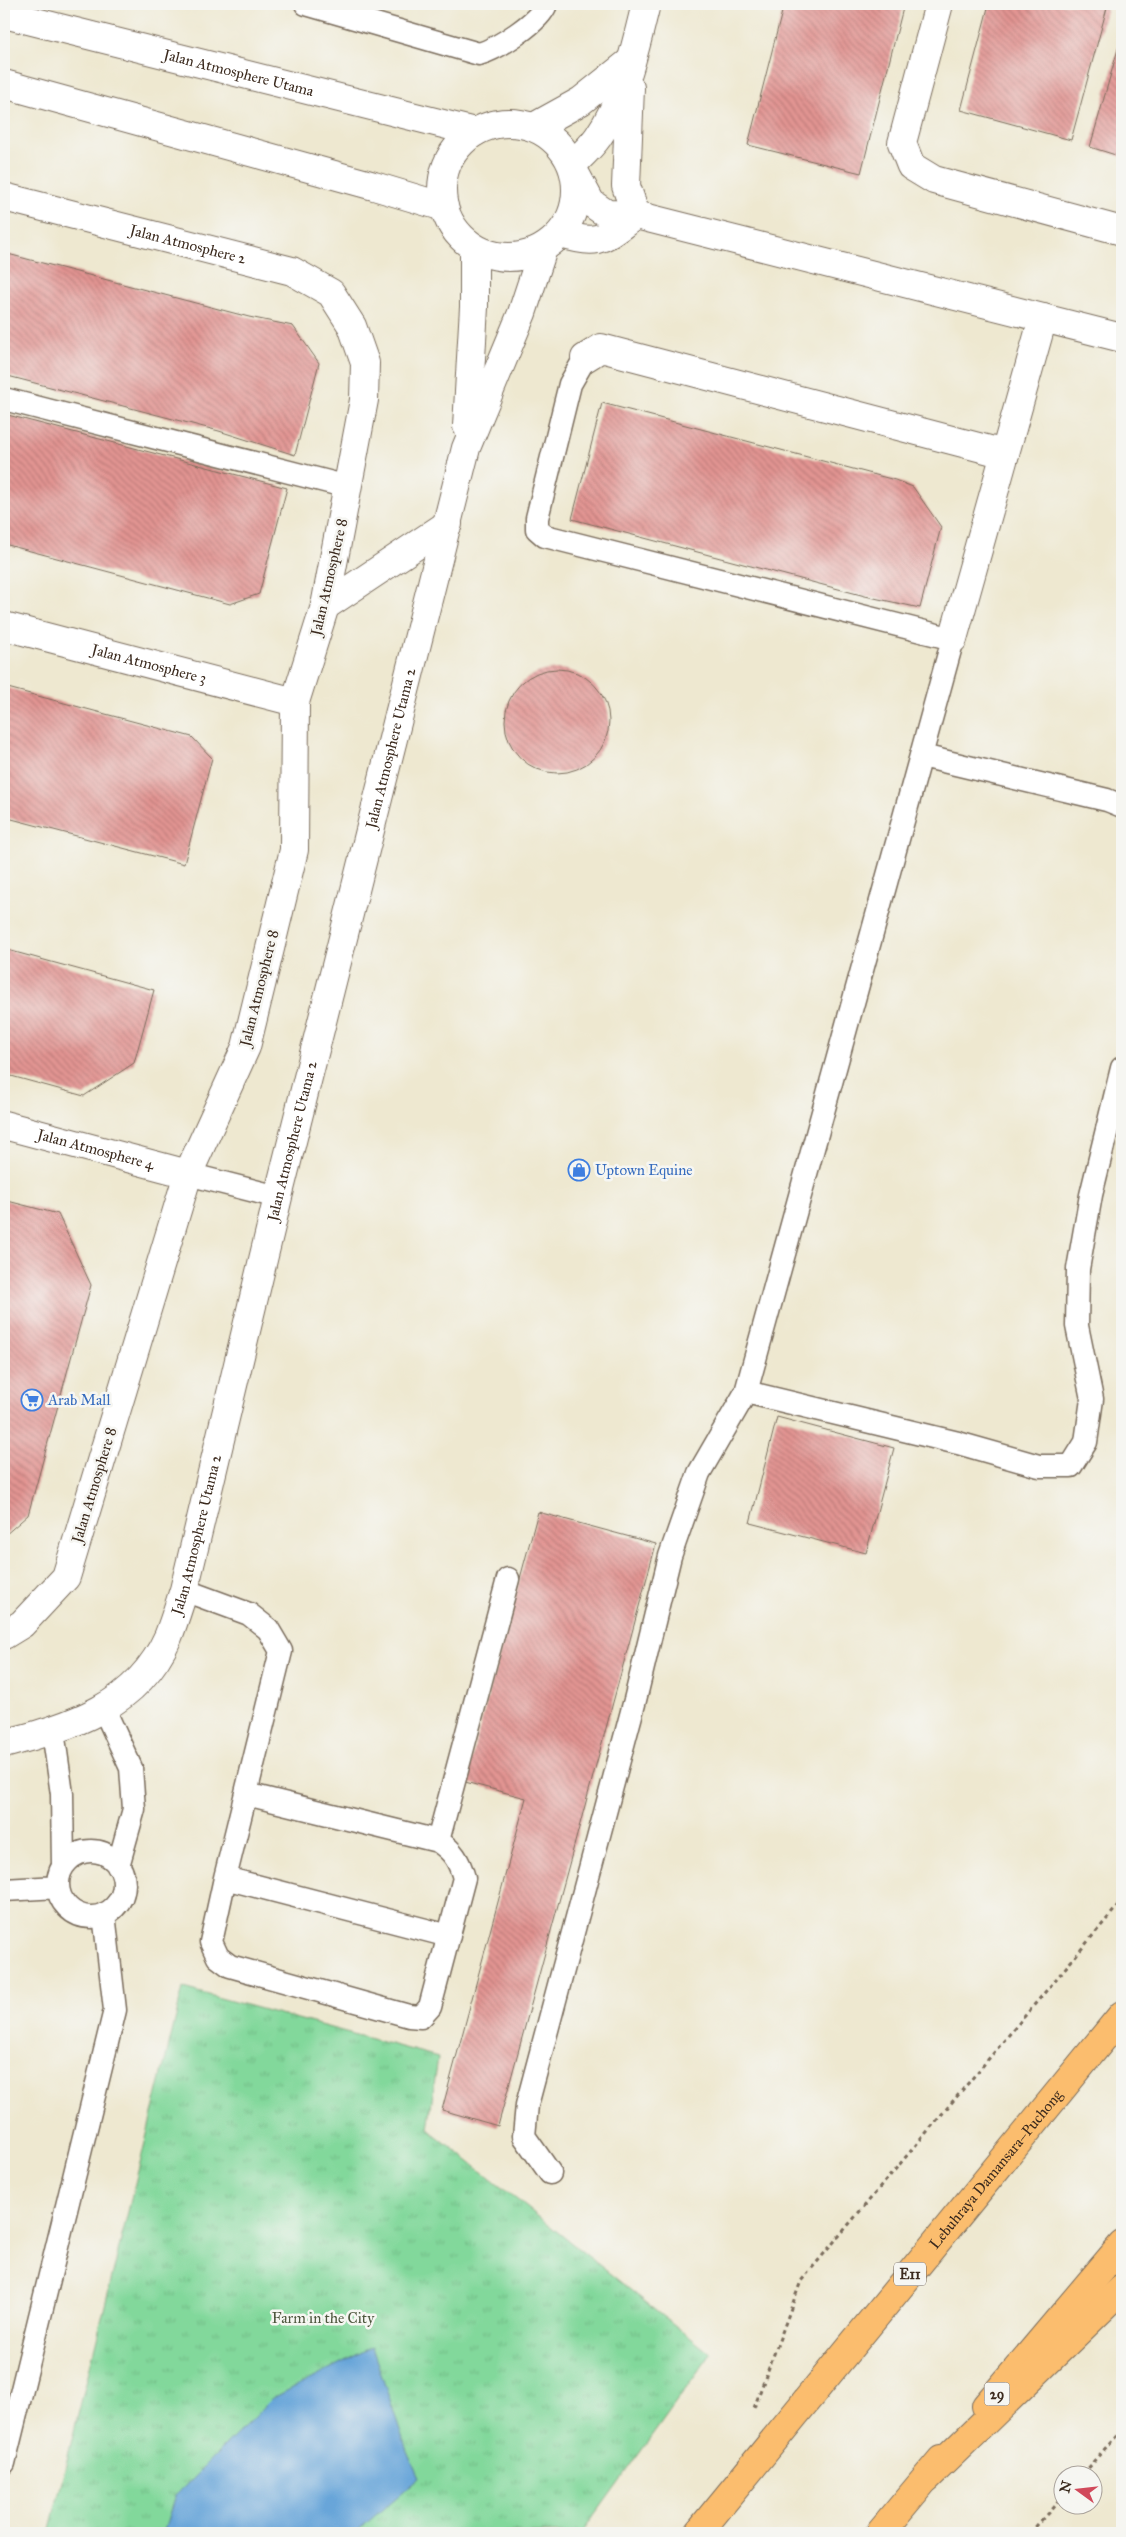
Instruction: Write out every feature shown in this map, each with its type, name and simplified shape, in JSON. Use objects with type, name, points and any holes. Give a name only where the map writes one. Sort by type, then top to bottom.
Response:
[{"type":"highway","name":"Lebuhraya Damansara–Puchong","points":[[698,2533],[1122,2015]]},
{"type":"highway","name":"29","points":[[880,2533],[1122,2245]]},
{"type":"highway","points":[[927,2478],[1122,2289]]},
{"type":"street","points":[[466,448],[552,242],[572,216],[577,195],[574,169],[602,131],[613,111],[632,60],[646,4]]},
{"type":"street","points":[[939,4],[902,144],[911,166],[934,180],[1122,230]]},
{"type":"street","name":"Jalan Atmosphere Utama","points":[[4,14],[475,132]]},
{"type":"street","points":[[534,127],[581,101],[632,60]]},
{"type":"street","points":[[632,60],[626,186],[636,215]]},
{"type":"street","points":[[4,84],[374,186],[444,208]]},
{"type":"street","points":[[636,215],[601,239],[552,242],[527,256],[509,259],[490,256],[474,249],[460,238],[450,224],[444,208],[442,186],[447,165],[458,146],[475,132],[494,124],[514,123],[534,127],[550,136],[563,149],[591,203],[607,214],[636,215],[1122,338]]},
{"type":"street","name":"Jalan Atmosphere 2","points":[[4,197],[292,271],[331,293],[352,326]]},
{"type":"street","points":[[466,448],[474,307],[474,249]]},
{"type":"street","points":[[953,639],[1043,318]]},
{"type":"street","name":"Jalan Atmosphere 8","points":[[4,1635],[22,1624],[66,1577],[188,1174],[246,1047],[294,850],[295,702],[325,606],[364,400],[365,363],[352,326]]},
{"type":"street","points":[[585,358],[600,348],[1005,454]]},
{"type":"street","name":"Jalan Atmosphere Utama 2","points":[[4,1744],[53,1731],[104,1709],[143,1677],[168,1638],[184,1590],[278,1197],[466,448]]},
{"type":"street","points":[[325,606],[448,524]]},
{"type":"street","name":"Jalan Atmosphere 3","points":[[4,626],[295,702]]},
{"type":"street","name":"Jalan Atmosphere 4","points":[[4,1126],[188,1174]]},
{"type":"lane","points":[[306,4],[479,54],[505,44],[536,16],[546,4]]},
{"type":"lane","points":[[550,2173],[524,2136],[527,2105],[537,2060],[632,1710],[670,1556],[699,1473],[746,1392],[953,639],[545,536],[537,529],[537,518],[570,384],[585,358]]},
{"type":"lane","points":[[4,399],[348,487]]},
{"type":"lane","points":[[922,756],[1107,800],[1122,806]]},
{"type":"lane","points":[[746,1392],[958,1443],[1039,1466],[1071,1466],[1086,1442],[1092,1399],[1077,1326],[1078,1269],[1091,1195],[1122,1068]]},
{"type":"lane","points":[[188,1174],[278,1197]]},
{"type":"lane","points":[[438,1841],[508,1579]]},
{"type":"lane","points":[[184,1590],[249,1614],[268,1629],[282,1652],[246,1794],[225,1878],[211,1942],[218,1957],[230,1966],[409,2016],[421,2017],[430,2007],[464,1878],[460,1862],[451,1850],[438,1841],[246,1794]]},
{"type":"lane","points":[[104,1709],[131,1768],[134,1809],[118,1866]]},
{"type":"lane","points":[[4,1890],[61,1876],[80,1852],[91,1851],[102,1852],[111,1858],[118,1866],[124,1887],[114,1908],[104,1914],[94,1916],[74,1912],[61,1897],[61,1876],[62,1794],[53,1731]]},
{"type":"lane","points":[[225,1878],[449,1936]]},
{"type":"lane","points":[[4,2464],[115,2010],[104,1914]]},
{"type":"path","points":[[753,2411],[800,2281],[1122,1901]]},
{"type":"path","points":[[1091,2464],[1122,2430]]},
{"type":"path","points":[[1030,2533],[1054,2507]]},
{"type":"green space","name":"Farm in the City","points":[[183,1988],[438,2057],[428,2129],[711,2354],[582,2533],[49,2533]]},
{"type":"water","points":[[372,2347],[407,2451],[419,2478],[355,2533],[163,2533],[175,2496],[273,2398]]},
{"type":"building","points":[[784,4],[904,4],[861,173],[748,145]]},
{"type":"building","points":[[989,4],[1108,4],[1071,140],[961,110]]},
{"type":"building","points":[[1122,35],[1122,157],[1090,147]]},
{"type":"building","points":[[4,253],[249,317],[293,326],[319,363],[295,455],[219,431],[4,375]]},
{"type":"building","points":[[602,403],[895,480],[913,487],[941,527],[920,608],[865,596],[572,519]]},
{"type":"building","points":[[4,414],[287,488],[259,594],[230,604],[4,544]]},
{"type":"building","points":[[557,669],[577,673],[594,684],[605,701],[609,721],[605,741],[594,758],[577,769],[557,773],[537,769],[520,758],[509,741],[505,721],[509,701],[520,684],[537,673]]},
{"type":"building","points":[[4,687],[192,737],[212,758],[184,864],[4,817]]},
{"type":"building","points":[[4,949],[154,990],[134,1063],[84,1096],[4,1074]]},
{"type":"building","name":"Arab Mall","points":[[4,1200],[58,1214],[91,1285],[28,1515],[4,1536]]},
{"type":"building","points":[[777,1417],[894,1448],[866,1553],[750,1523]]},
{"type":"building","points":[[538,1512],[656,1544],[498,2126],[442,2110],[526,1798],[465,1782]]},
{"type":"place","name":"Uptown Equine","points":[[579,1170]]},
{"type":"place","name":"Arab Mall","points":[[32,1400]]}]
